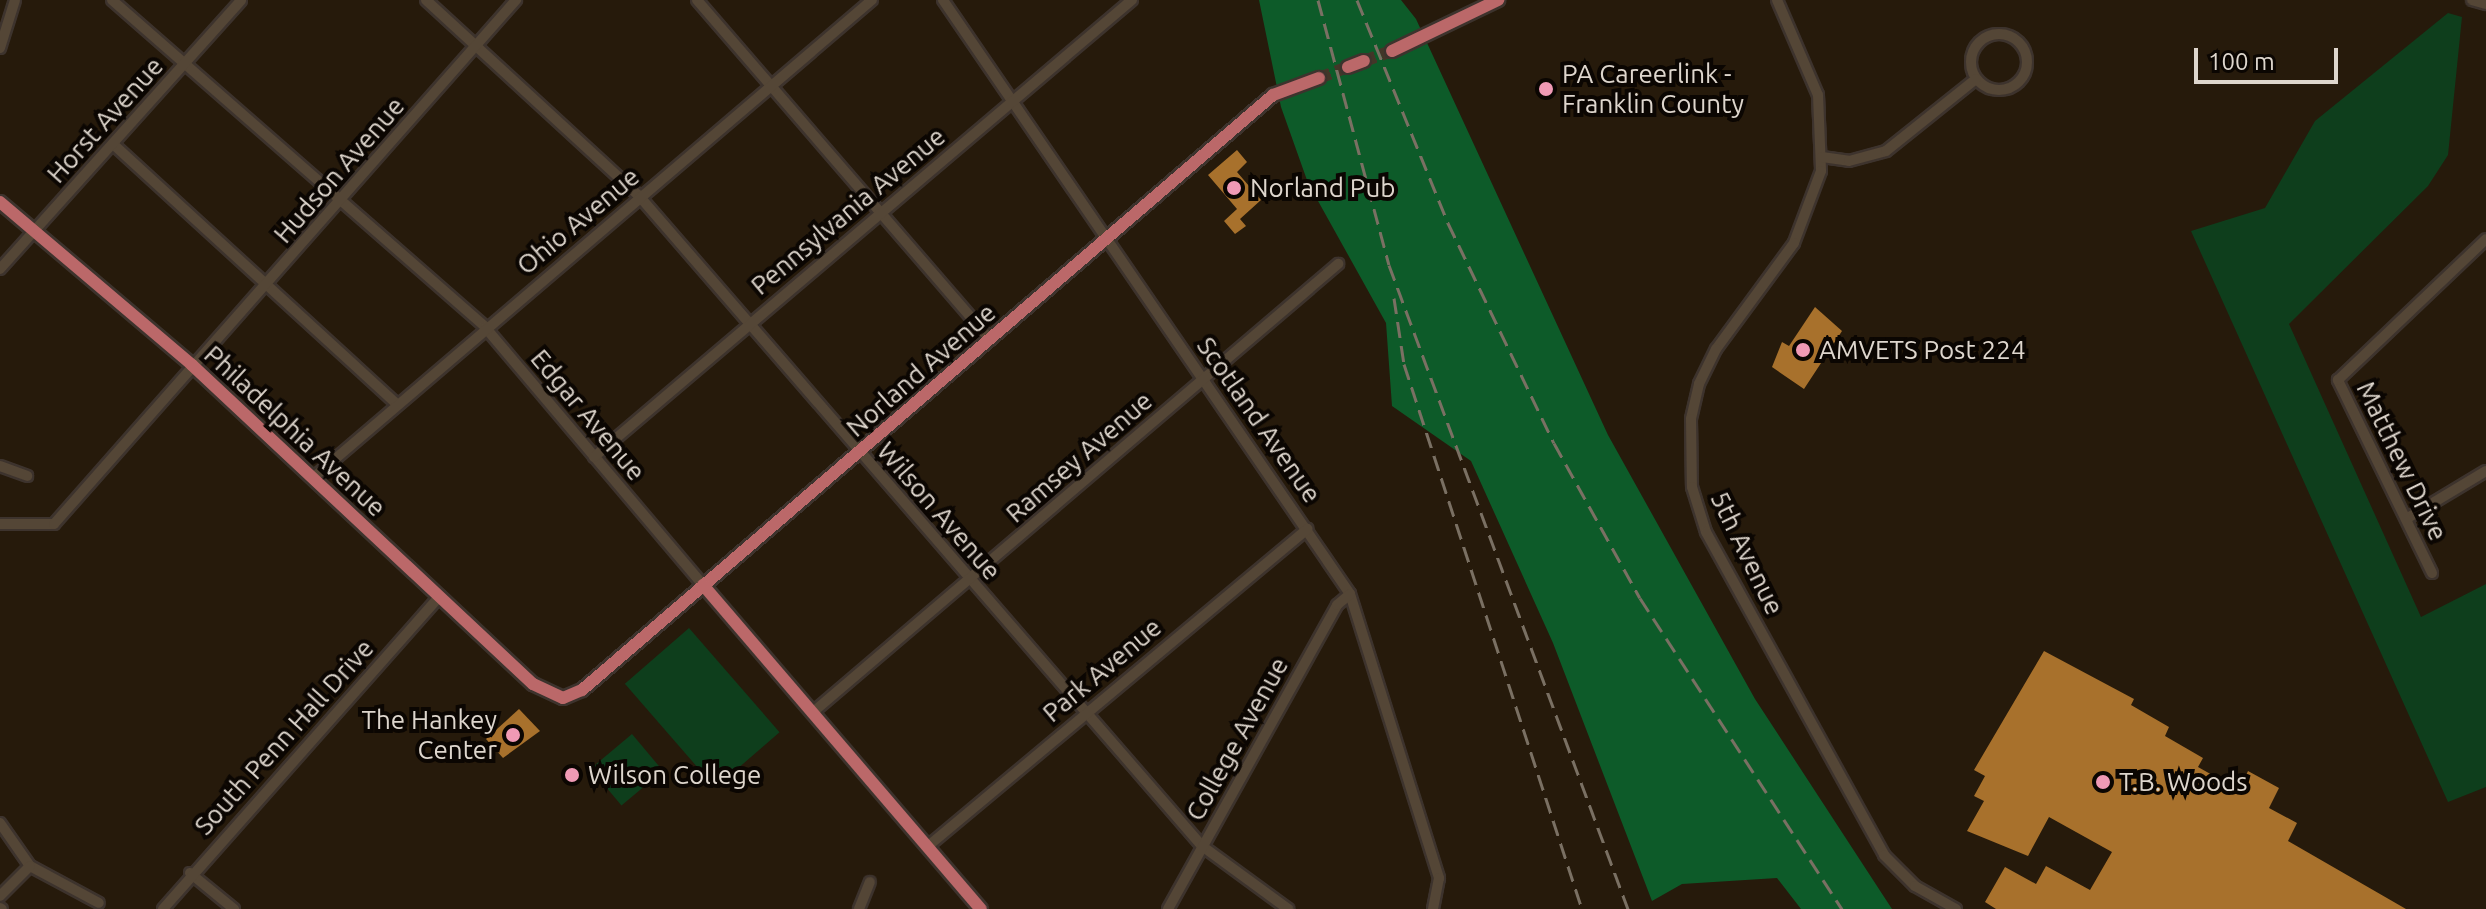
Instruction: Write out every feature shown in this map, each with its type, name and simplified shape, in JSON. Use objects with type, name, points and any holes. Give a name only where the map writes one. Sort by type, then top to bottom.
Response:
[{"type":"main road","points":[[1392,51],[1498,0]]},
{"type":"main road","points":[[1348,67],[1364,61]]},
{"type":"main road","name":"Norland Avenue","points":[[556,698],[582,690],[1273,95],[1319,78]]},
{"type":"main road","name":"Philadelphia Avenue","points":[[0,202],[192,365],[440,596],[556,698]]},
{"type":"main road","name":"Edgar Avenue","points":[[703,585],[981,909]]},
{"type":"street","points":[[0,48],[15,0]]},
{"type":"street","name":"Edgar Avenue","points":[[112,0],[485,327],[703,585]]},
{"type":"street","name":"Horst Avenue","points":[[0,269],[241,0]]},
{"type":"street","name":"Wilson Avenue","points":[[426,0],[640,197],[751,322],[970,582],[1086,710],[1202,846],[1288,909]]},
{"type":"street","name":"Hudson Avenue","points":[[0,524],[54,524],[192,365],[344,202],[516,0]]},
{"type":"street","points":[[697,0],[990,340]]},
{"type":"street","name":"Ohio Avenue","points":[[314,477],[485,327],[872,0]]},
{"type":"street","name":"Scotland Avenue","points":[[943,0],[1350,594],[1439,878],[1433,909]]},
{"type":"street","name":"Pennsylvania Avenue","points":[[594,457],[1132,0]]},
{"type":"street","name":"5th Avenue","points":[[1777,0],[1815,84],[1822,157],[1801,230],[1716,349],[1699,384],[1690,434],[1692,487],[1706,532],[1884,855],[1915,886],[1956,909]]},
{"type":"street","points":[[2472,0],[2486,4]]},
{"type":"street","points":[[1998,34],[2021,45],[2027,62],[2019,82],[1998,91],[1976,79],[1971,63],[1981,40],[1998,34]]},
{"type":"street","points":[[1822,157],[1849,161],[1886,151],[1976,79]]},
{"type":"street","points":[[113,144],[397,404]]},
{"type":"street","name":"Matthew Drive","points":[[2432,573],[2338,380],[2486,239]]},
{"type":"street","name":"Ramsey Avenue","points":[[812,713],[970,582],[1338,264]]},
{"type":"street","points":[[0,466],[27,476]]},
{"type":"street","points":[[2406,519],[2486,471]]},
{"type":"street","name":"Park Avenue","points":[[927,847],[1086,710],[1307,529]]},
{"type":"street","name":"College Avenue","points":[[1168,909],[1337,605],[1350,594]]},
{"type":"street","name":"South Penn Hall Drive","points":[[163,909],[190,873],[440,596]]},
{"type":"street","points":[[0,823],[30,866],[99,903]]},
{"type":"street","points":[[0,896],[30,866]]},
{"type":"street","points":[[190,873],[234,909]]},
{"type":"street","points":[[859,909],[870,882]]},
{"type":"green space","points":[[1259,0],[1401,0],[1416,19],[1608,435],[1755,699],[1892,909],[1801,909],[1777,878],[1682,884],[1652,901],[1553,643],[1471,461],[1392,406],[1386,323],[1308,183],[1281,107]]},
{"type":"green space","points":[[2448,13],[2462,17],[2448,155],[2428,186],[2289,324],[2421,617],[2486,584],[2486,787],[2448,802],[2191,231],[2265,208],[2315,121]]},
{"type":"green space","points":[[689,628],[780,732],[715,788],[625,684]]},
{"type":"green space","points":[[632,734],[663,771],[621,805],[591,769]]},
{"type":"building","name":"Norland Pub","points":[[1237,150],[1247,162],[1237,172],[1261,200],[1240,219],[1246,226],[1235,234],[1224,221],[1237,209],[1208,175]]},
{"type":"building","name":"AMVETS Post 224","points":[[1815,307],[1842,331],[1804,389],[1772,367],[1782,342],[1789,346]]},
{"type":"building","name":"T.B. Woods","points":[[2044,651],[2134,699],[2131,705],[2169,727],[2165,736],[2203,758],[2198,767],[2239,790],[2248,771],[2279,788],[2269,808],[2297,823],[2288,841],[2406,909],[1996,909],[1985,902],[2005,867],[2036,884],[2046,866],[2090,890],[2112,852],[2049,817],[2028,856],[1967,831],[1984,801],[1974,796],[1985,776],[1974,770]]},
{"type":"building","name":"The Hankey Center","points":[[519,709],[540,731],[503,758],[486,739]]},
{"type":"tunnel","points":[[1364,61],[1392,51]]},
{"type":"tunnel","points":[[1319,78],[1348,67]]},
{"type":"railway","points":[[1318,0],[1389,265],[1628,909]]},
{"type":"railway","points":[[1357,0],[1448,223],[1554,443],[1640,598],[1842,909]]},
{"type":"railway","points":[[1394,298],[1404,364],[1582,909]]},
{"type":"place","name":"PA Careerlink - Franklin County","points":[[1546,89]]},
{"type":"place","name":"Norland Pub","points":[[1234,188]]},
{"type":"place","name":"AMVETS Post 224","points":[[1803,350]]},
{"type":"place","name":"The Hankey Center","points":[[513,735]]},
{"type":"place","name":"Wilson College","points":[[572,775]]},
{"type":"place","name":"T.B. Woods","points":[[2103,782]]}]
